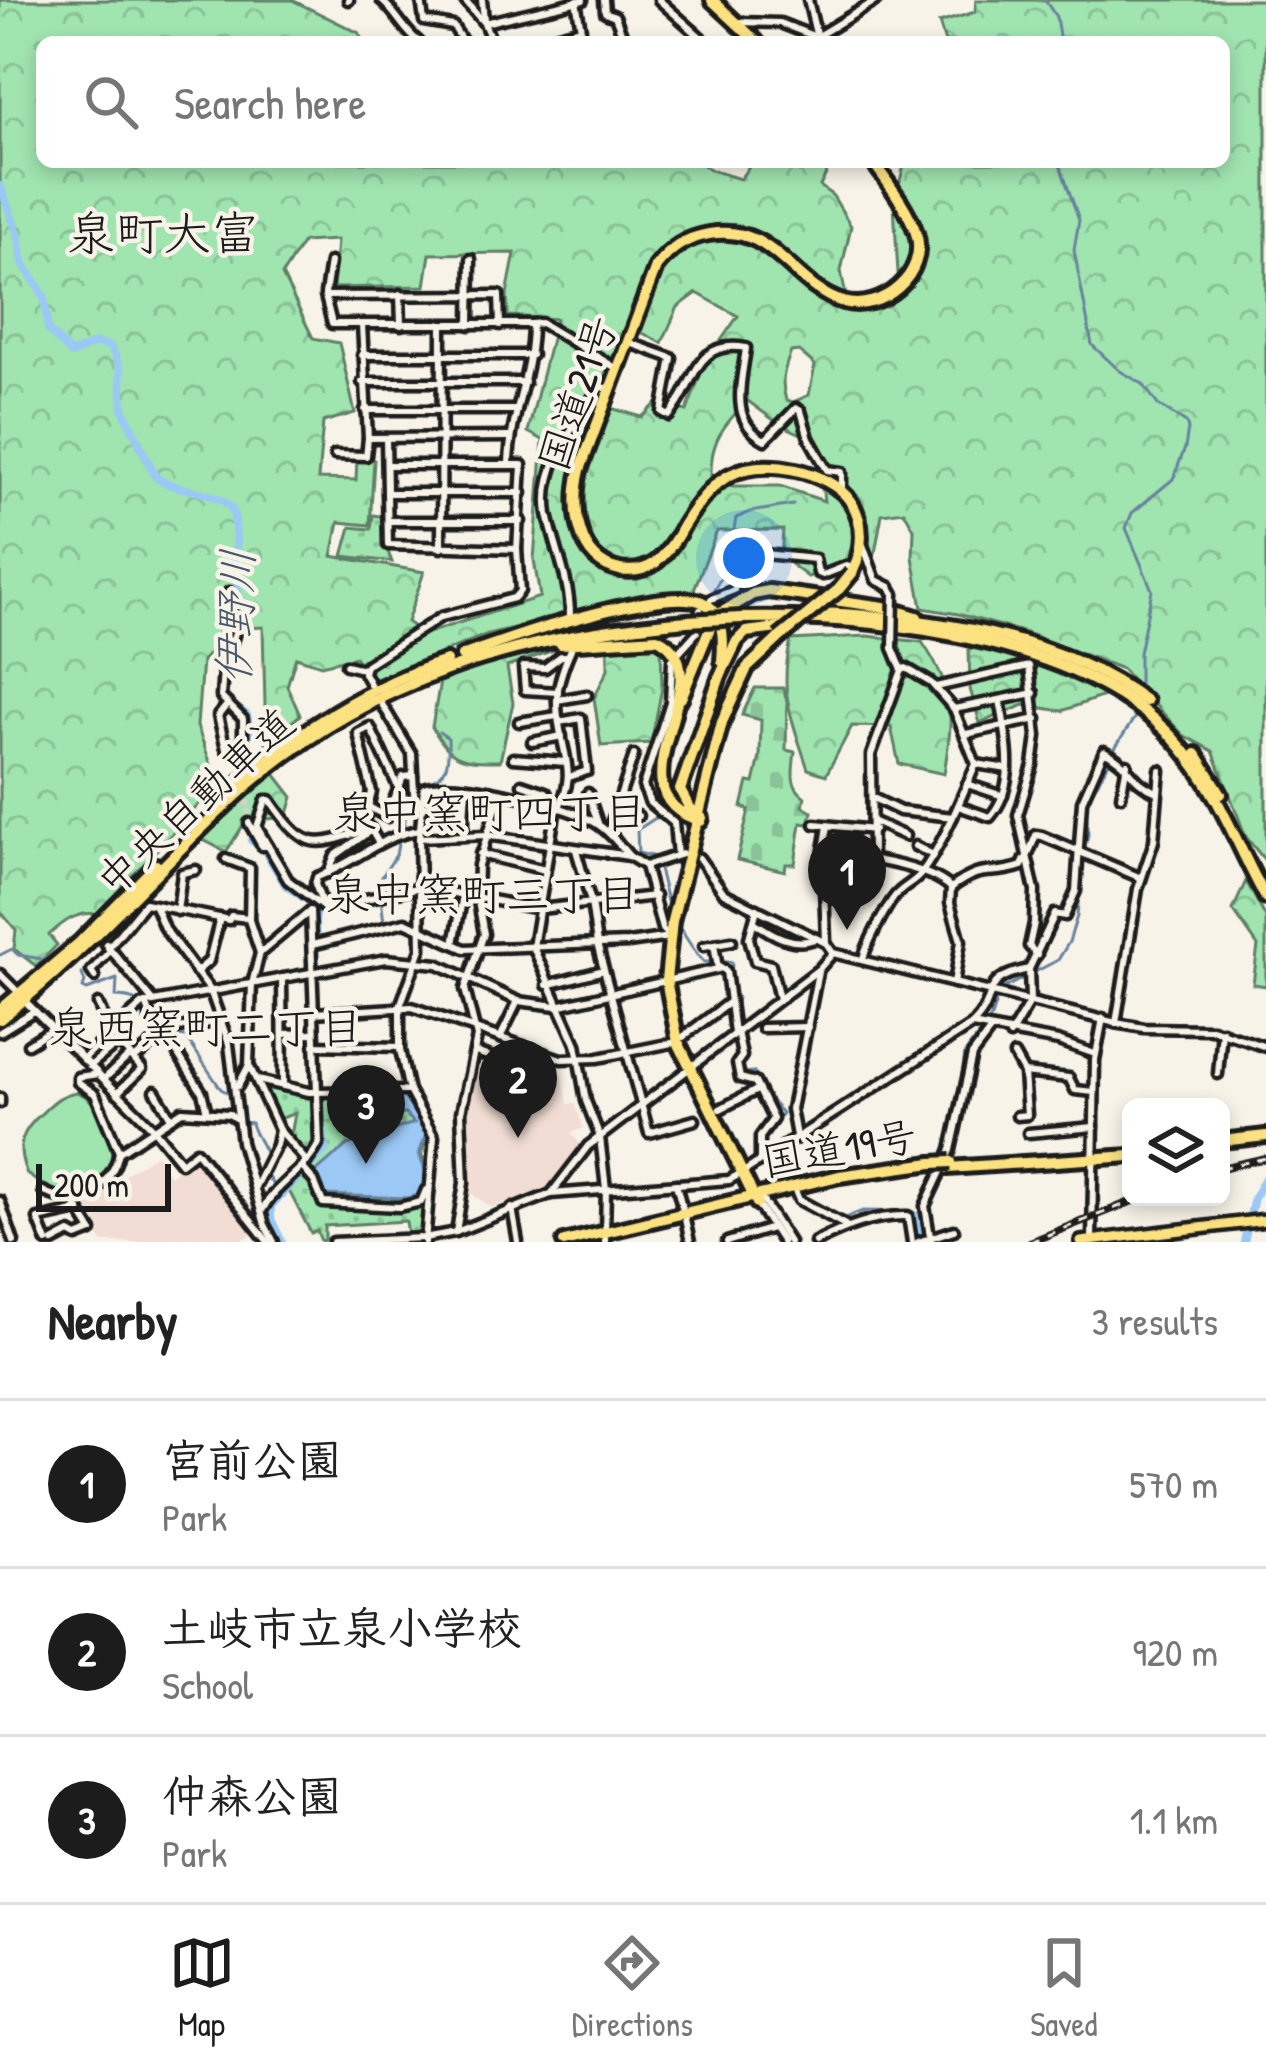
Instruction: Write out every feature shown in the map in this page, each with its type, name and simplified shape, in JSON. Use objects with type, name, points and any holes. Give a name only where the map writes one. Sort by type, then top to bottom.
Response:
[{"type":"highway","points":[[712,0],[750,36]]},
{"type":"highway","name":"国道21号","points":[[843,492],[797,470],[747,467],[722,478],[710,490],[665,554],[653,564],[627,571],[613,568],[591,551],[583,539],[575,500],[580,470],[616,368],[656,267],[670,250],[700,236],[747,234],[841,302],[867,304],[888,296],[907,276],[919,249],[908,217],[877,168]]},
{"type":"highway","points":[[670,980],[722,722],[738,684],[759,654],[839,589],[854,570],[860,553],[859,519],[843,492]]},
{"type":"highway","points":[[700,819],[663,791],[660,774],[678,706],[717,616],[753,594],[791,592],[884,608],[943,626]]},
{"type":"highway","points":[[462,656],[553,625],[690,599],[710,607],[722,626],[720,676]]},
{"type":"highway","name":"中央自動車道","points":[[0,1010],[79,944],[215,806],[287,743],[365,693],[462,656],[574,628],[740,615],[834,614],[943,626],[1027,645],[1116,686],[1159,717],[1213,779],[1266,885]]},
{"type":"highway","name":"中央自動車道","points":[[740,615],[884,626],[970,640],[1050,661],[1116,686]]},
{"type":"highway","name":"中央自動車道","points":[[0,1019],[85,949],[220,810],[292,749],[342,716],[400,686],[492,654],[687,618]]},
{"type":"highway","points":[[687,854],[685,819],[678,801],[684,775],[720,676],[746,632],[767,627],[836,627],[970,640]]},
{"type":"highway","points":[[492,654],[605,639],[657,638],[674,652],[678,706]]},
{"type":"highway","points":[[738,684],[687,854],[670,937],[670,980],[681,1040],[758,1199]]},
{"type":"highway","name":"中央自動車道","points":[[1159,717],[1206,782],[1266,898]]},
{"type":"highway","points":[[678,801],[700,791],[710,769]]},
{"type":"highway","points":[[1230,1143],[1266,1139]]},
{"type":"highway","name":"国道19号","points":[[588,1242],[839,1176],[1122,1154]]},
{"type":"highway","name":"国道19号","points":[[758,1199],[931,1166]]},
{"type":"highway","name":"国道19号","points":[[564,1242],[605,1238]]},
{"type":"main road","points":[[1081,1242],[1266,1220]]},
{"type":"street","points":[[381,0],[399,15],[411,36]]},
{"type":"street","points":[[421,0],[424,20],[453,26],[459,36]]},
{"type":"street","points":[[464,0],[484,23]]},
{"type":"street","points":[[482,0],[489,36]]},
{"type":"street","points":[[604,0],[604,12],[615,16],[623,36]]},
{"type":"street","points":[[658,0],[699,36]]},
{"type":"street","points":[[822,36],[878,0]]},
{"type":"street","points":[[484,23],[576,1],[581,29],[561,36]]},
{"type":"street","points":[[805,2],[816,36]]},
{"type":"street","points":[[735,22],[780,23],[810,36]]},
{"type":"street","points":[[470,325],[471,259]]},
{"type":"street","points":[[330,262],[325,296],[330,323],[532,324],[556,329],[616,368]]},
{"type":"street","points":[[400,295],[401,325]]},
{"type":"street","points":[[325,296],[500,296],[500,325]]},
{"type":"street","points":[[509,464],[510,437],[532,355],[532,324]]},
{"type":"street","points":[[335,455],[366,456],[362,325]]},
{"type":"street","points":[[442,326],[442,548]]},
{"type":"street","points":[[627,342],[672,358],[662,412],[669,416],[682,402],[705,356],[718,348],[746,349],[739,400],[747,425],[765,440],[784,417],[796,408],[801,411],[808,438],[827,470],[842,472],[843,492]]},
{"type":"street","points":[[362,355],[532,355]]},
{"type":"street","points":[[362,382],[525,382]]},
{"type":"street","points":[[570,616],[570,590],[548,515],[555,455],[600,386],[609,390]]},
{"type":"street","points":[[365,410],[517,410]]},
{"type":"street","points":[[386,437],[388,545],[517,549]]},
{"type":"street","points":[[368,438],[510,437]]},
{"type":"street","points":[[346,665],[363,669],[441,617],[518,596],[522,465],[387,464]]},
{"type":"street","points":[[387,493],[522,493]]},
{"type":"street","points":[[388,521],[520,521]]},
{"type":"street","points":[[860,536],[877,580],[890,586],[894,594],[893,648],[902,670],[872,755],[872,861]]},
{"type":"street","points":[[711,599],[734,590],[745,552],[815,559],[823,575],[846,566],[854,570]]},
{"type":"street","points":[[229,592],[236,630],[222,675],[221,698],[243,718],[243,747]]},
{"type":"street","points":[[700,610],[697,632],[675,657],[670,702],[643,786],[650,802],[674,823],[687,854],[724,893],[826,943]]},
{"type":"street","points":[[555,808],[566,801],[569,777],[558,696],[569,652],[545,668],[523,667],[525,690],[558,696],[587,695]]},
{"type":"street","points":[[936,687],[1029,666],[1037,719],[1034,765],[1018,814],[1035,891],[1029,946],[1037,955]]},
{"type":"street","points":[[363,669],[370,684]]},
{"type":"street","points":[[863,959],[868,938],[881,926],[893,898],[922,872],[933,854],[976,764],[954,710],[936,687],[902,670]]},
{"type":"street","points":[[954,710],[1034,693]]},
{"type":"street","points":[[380,700],[409,747],[418,800],[422,929],[418,959],[400,1006],[400,1047],[409,1090],[434,1137],[425,1240]]},
{"type":"street","points":[[958,806],[990,817],[1002,801],[1009,769],[1000,700]]},
{"type":"street","points":[[226,706],[218,716],[226,749]]},
{"type":"street","points":[[519,722],[581,718],[587,772],[569,777]]},
{"type":"street","points":[[966,734],[1037,719]]},
{"type":"street","points":[[365,819],[372,793],[356,736],[368,726],[400,791]]},
{"type":"street","points":[[532,742],[562,736]]},
{"type":"street","points":[[1010,1035],[1030,1001],[1029,969],[1055,914],[1065,916],[1072,903],[1082,801],[1104,751],[1127,764],[1137,784],[1157,792]]},
{"type":"street","points":[[615,840],[610,826],[634,755]]},
{"type":"street","points":[[513,758],[566,763]]},
{"type":"street","points":[[976,764],[1009,769]]},
{"type":"street","points":[[1121,796],[1127,764]]},
{"type":"street","points":[[1116,1023],[1141,878],[1154,841],[1160,770]]},
{"type":"street","points":[[369,807],[387,817],[404,777],[414,776]]},
{"type":"street","points":[[418,800],[424,788],[437,784],[466,788],[555,808],[599,825],[645,866],[662,929],[670,937]]},
{"type":"street","points":[[522,784],[546,792],[555,808],[533,947],[576,1044],[586,1101],[600,1137],[605,1238]]},
{"type":"street","points":[[968,784],[1021,809]]},
{"type":"street","points":[[463,836],[466,788]]},
{"type":"street","points":[[588,793],[599,825]]},
{"type":"street","points":[[456,1232],[464,1184],[461,1112],[475,1052],[465,988],[484,926],[477,896],[480,854],[500,795]]},
{"type":"street","points":[[873,798],[900,811],[953,817]]},
{"type":"street","points":[[316,908],[288,880],[257,826],[266,800],[302,839],[322,842],[371,830]]},
{"type":"street","points":[[418,800],[446,806]]},
{"type":"street","points":[[615,813],[638,816]]},
{"type":"street","points":[[249,824],[262,846],[268,847]]},
{"type":"street","points":[[815,824],[874,826],[904,836]]},
{"type":"street","points":[[828,826],[823,856],[826,943],[833,953],[1116,1023],[1222,1031],[1266,1047]]},
{"type":"street","points":[[371,830],[378,842]]},
{"type":"street","points":[[328,873],[335,856],[371,830]]},
{"type":"street","points":[[262,1212],[277,1189],[305,1167],[320,1139],[314,1045],[318,1013],[315,879],[378,842],[393,841],[404,833],[486,835],[629,856]]},
{"type":"street","points":[[950,888],[984,869],[1022,866],[1036,836],[1141,878]]},
{"type":"street","points":[[915,846],[933,854]]},
{"type":"street","points":[[576,850],[649,1133],[695,1120]]},
{"type":"street","points":[[480,854],[545,870]]},
{"type":"street","points":[[645,866],[687,854]]},
{"type":"street","points":[[823,856],[844,855],[942,879],[950,888],[961,941],[954,983]]},
{"type":"street","points":[[226,860],[250,868],[249,918],[260,953],[252,984],[249,1065],[237,1095]]},
{"type":"street","points":[[177,911],[182,873],[196,870]]},
{"type":"street","points":[[260,953],[316,908],[421,887],[540,909],[655,896]]},
{"type":"street","points":[[454,946],[463,895]]},
{"type":"street","points":[[95,977],[91,971],[141,905],[249,918]]},
{"type":"street","points":[[155,906],[164,928],[210,990],[221,1021],[237,1095],[236,1118],[271,1242]]},
{"type":"street","points":[[757,910],[749,938],[754,961],[771,965],[779,999]]},
{"type":"street","points":[[196,972],[209,961],[220,918]]},
{"type":"street","points":[[316,944],[405,922],[454,946],[480,948],[670,937]]},
{"type":"street","points":[[754,922],[784,940],[802,944],[815,939]]},
{"type":"street","points":[[704,946],[732,941]]},
{"type":"street","points":[[714,944],[717,963],[726,971],[728,1003],[742,1056],[737,1064],[740,1078],[750,1078],[772,1119],[760,1137],[760,1162]]},
{"type":"street","points":[[108,948],[155,1027],[167,1030],[221,1021]]},
{"type":"street","points":[[551,1194],[584,1150],[819,969],[833,953]]},
{"type":"street","points":[[83,1059],[145,1004],[386,959],[418,959],[471,977],[518,1001],[557,1006],[670,980],[717,963]]},
{"type":"street","points":[[797,1137],[790,1109],[819,969]]},
{"type":"street","points":[[333,1242],[425,1240],[551,1194],[729,1180],[972,1025],[1006,973],[1029,969]]},
{"type":"street","points":[[547,985],[604,970]]},
{"type":"street","points":[[0,974],[15,989]]},
{"type":"street","points":[[282,978],[283,1086]]},
{"type":"street","points":[[500,1038],[518,1001]]},
{"type":"street","points":[[318,1013],[400,1006],[561,1060],[626,1053],[681,1040],[728,1003]]},
{"type":"street","points":[[98,1004],[111,1033],[142,1069],[117,1093]]},
{"type":"street","points":[[0,1032],[31,1008],[152,1127],[181,1162],[196,1151],[271,1242]]},
{"type":"street","points":[[1092,1240],[1095,1054],[1103,1018]]},
{"type":"street","points":[[972,1025],[1095,1054]]},
{"type":"street","points":[[762,1028],[808,1027]]},
{"type":"street","points":[[28,1044],[52,1029]]},
{"type":"street","points":[[930,1240],[925,1206],[951,1150],[973,1054],[990,1030]]},
{"type":"street","points":[[1218,1074],[1222,1031]]},
{"type":"street","points":[[283,1034],[314,1033]]},
{"type":"street","points":[[119,1152],[95,1094],[78,1077],[101,1077],[158,1038],[170,1040],[202,1092],[207,1112]]},
{"type":"street","points":[[90,1066],[119,1042]]},
{"type":"street","points":[[314,1045],[400,1047]]},
{"type":"street","points":[[475,1052],[515,1065]]},
{"type":"street","points":[[1014,1055],[1024,1073],[1028,1115],[1017,1116]]},
{"type":"street","points":[[249,1065],[279,1130],[323,1203],[399,1207],[421,1202],[430,1177]]},
{"type":"street","points":[[1024,1073],[1069,1078],[1075,1090],[1094,1091]]},
{"type":"street","points":[[258,1080],[318,1092],[409,1090]]},
{"type":"street","points":[[720,1109],[757,1090]]},
{"type":"street","points":[[155,1091],[170,1116]]},
{"type":"street","points":[[43,1191],[58,1200],[87,1195],[110,1177],[119,1152],[182,1111],[236,1118]]},
{"type":"street","points":[[1028,1133],[1094,1126]]},
{"type":"street","points":[[254,1189],[279,1130]]},
{"type":"street","points":[[676,1184],[690,1242]]},
{"type":"street","points":[[796,1193],[811,1208],[848,1226]]},
{"type":"street","points":[[72,1199],[79,1210],[92,1231],[55,1241],[38,1219],[79,1210]]},
{"type":"street","points":[[758,1199],[769,1229],[782,1242]]},
{"type":"street","points":[[758,1199],[782,1242]]},
{"type":"street","points":[[0,1201],[14,1242]]},
{"type":"street","points":[[512,1208],[518,1242]]},
{"type":"street","points":[[815,1242],[848,1226],[908,1216],[915,1242],[954,1230]]},
{"type":"street","points":[[727,1242],[769,1229]]},
{"type":"shaded area","points":[[475,1072],[534,1078],[562,1074],[568,1104],[575,1103],[583,1128],[571,1133],[580,1144],[547,1189],[491,1207],[467,1191],[463,1114]]},
{"type":"shaded area","points":[[156,1154],[170,1176],[196,1154],[257,1232],[238,1242],[102,1242],[80,1204]]},
{"type":"green space","points":[[0,0],[292,0],[361,36],[36,36],[36,168],[708,168],[740,179],[748,168],[829,168],[820,186],[833,196],[851,226],[841,271],[849,311],[899,290],[894,205],[903,168],[1230,168],[1230,36],[943,36],[939,23],[975,12],[976,0],[1266,0],[1266,862],[1246,837],[1213,751],[1183,735],[1122,669],[1026,633],[922,608],[913,557],[914,529],[904,511],[882,514],[875,553],[808,577],[781,557],[783,530],[717,531],[693,592],[587,610],[488,634],[374,680],[355,657],[321,665],[296,657],[287,686],[300,715],[266,744],[263,627],[231,629],[202,661],[197,726],[218,784],[97,914],[71,918],[49,935],[57,945],[36,966],[14,949],[16,930],[0,911]],"holes":[[[337,240],[333,288],[425,286],[430,254],[515,253],[508,316],[556,319],[528,432],[543,440],[534,560],[540,597],[424,634],[407,622],[424,572],[332,556],[339,522],[370,525],[374,460],[357,458],[356,480],[318,479],[323,422],[355,413],[339,343],[313,338],[282,275],[303,242]],[[697,293],[738,316],[704,365],[687,411],[656,404],[642,417],[607,407],[603,379],[627,325],[662,343],[678,307]],[[799,351],[815,365],[809,395],[793,402],[786,400],[783,387],[791,352]],[[748,401],[779,424],[817,441],[824,501],[780,486],[712,486],[714,449],[723,429]]]},
{"type":"green space","points":[[373,515],[386,517],[386,547],[392,562],[343,556],[351,527],[371,529]]},
{"type":"green space","points":[[867,636],[922,642],[933,660],[949,705],[944,774],[899,764],[891,727],[852,726],[826,775],[808,769],[786,691],[791,640]]},
{"type":"green space","points":[[661,643],[662,688],[651,743],[601,746],[594,698],[608,669],[608,646],[556,649],[507,667],[513,703],[500,761],[459,757],[432,727],[441,676],[555,648]]},
{"type":"green space","points":[[969,648],[1028,658],[1109,694],[1062,711],[1024,705],[980,723],[970,689]]},
{"type":"green space","points":[[755,688],[783,688],[786,750],[795,752],[794,784],[805,797],[803,806],[812,812],[809,824],[801,823],[795,864],[786,864],[785,871],[737,860],[749,810],[742,807],[760,757],[761,720],[742,715]]},
{"type":"green space","points":[[272,770],[293,797],[287,817],[246,821],[226,852],[200,838],[235,798]]},
{"type":"green space","points":[[1246,881],[1266,918],[1266,986],[1253,984],[1258,946],[1233,910]]},
{"type":"green space","points":[[262,1086],[310,1093],[408,1094],[431,1132],[421,1153],[429,1176],[422,1236],[408,1236],[406,1221],[325,1226],[325,1240],[321,1241],[317,1231],[311,1233],[288,1189],[312,1166],[287,1135],[295,1113],[277,1120]]},
{"type":"green space","points":[[77,1092],[100,1115],[111,1165],[99,1186],[88,1192],[54,1194],[27,1174],[22,1140],[51,1105]]},
{"type":"water","points":[[402,1095],[428,1129],[419,1154],[426,1173],[421,1194],[407,1198],[326,1195],[314,1174],[347,1145],[414,1123],[405,1114],[385,1113],[354,1125],[348,1102]]},
{"type":"waterway","points":[[1045,0],[1056,17],[1059,36]]},
{"type":"waterway","points":[[1061,168],[1079,220],[1074,250],[1092,345],[1120,371],[1143,384],[1158,405],[1188,429],[1173,479],[1132,513],[1126,528],[1152,590],[1139,653],[1139,694]]},
{"type":"waterway","name":"伊野川","points":[[0,186],[23,263],[44,296],[48,330],[71,354],[96,343],[111,347],[120,367],[123,409],[155,476],[216,497],[233,512],[240,613],[226,671],[225,699],[247,715],[250,733]]},
{"type":"waterway","points":[[709,597],[727,568],[736,518],[793,505]]},
{"type":"waterway","points":[[1113,751],[1137,714]]},
{"type":"waterway","points":[[660,725],[638,791],[657,817],[637,830],[638,853],[656,857],[667,901]]},
{"type":"waterway","points":[[425,784],[443,772],[447,761],[448,738],[439,732]]},
{"type":"waterway","points":[[942,1157],[959,1100],[965,1053],[990,1020],[1002,989],[1058,960],[1069,942],[1088,835],[1086,803],[1110,760]]},
{"type":"waterway","points":[[403,830],[406,815],[416,803]]},
{"type":"waterway","points":[[317,947],[385,931],[379,881],[396,855],[399,839]]},
{"type":"waterway","name":"伊野川","points":[[251,840],[265,851],[286,886],[310,902],[315,913],[317,1027]]},
{"type":"waterway","points":[[682,930],[704,962],[732,962],[731,979]]},
{"type":"waterway","points":[[0,955],[12,949],[18,955],[42,959]]},
{"type":"waterway","points":[[82,974],[87,990],[117,979],[116,997],[137,1001],[144,1023],[162,1034],[186,1037],[221,1089],[240,1099],[240,1112]]},
{"type":"waterway","points":[[733,993],[739,1028]]},
{"type":"waterway","points":[[745,1055],[742,1073],[754,1072],[760,1084]]},
{"type":"waterway","points":[[763,1093],[782,1113],[768,1131]]},
{"type":"waterway","name":"伊野川","points":[[282,1242],[271,1219],[271,1206],[326,1149],[320,1114]]},
{"type":"waterway","points":[[241,1122],[251,1123],[266,1154],[266,1174],[279,1194]]},
{"type":"waterway","points":[[803,1197],[845,1218],[863,1211],[914,1212],[917,1217],[938,1166]]},
{"type":"waterway","points":[[769,1176],[772,1180],[787,1176]]},
{"type":"waterway","points":[[1244,1242],[1254,1198],[1266,1176]]},
{"type":"waterway","points":[[917,1217],[922,1242]]},
{"type":"tunnel","points":[[243,747],[245,778]]},
{"type":"tunnel","points":[[246,791],[249,823]]},
{"type":"railway","points":[[1230,1166],[1266,1158]]},
{"type":"railway","points":[[1030,1242],[1122,1205]]},
{"type":"place","name":"宮前公園","points":[[847,930]]},
{"type":"place","name":"土岐市立泉小学校","points":[[518,1138]]},
{"type":"place","name":"仲森公園","points":[[366,1164]]},
{"type":"district","name":"泉町大富","points":[[163,233]]},
{"type":"district","name":"泉中窯町四丁目","points":[[490,812]]},
{"type":"district","name":"泉中窯町三丁目","points":[[483,894]]},
{"type":"district","name":"泉西窯町二丁目","points":[[206,1027]]}]
